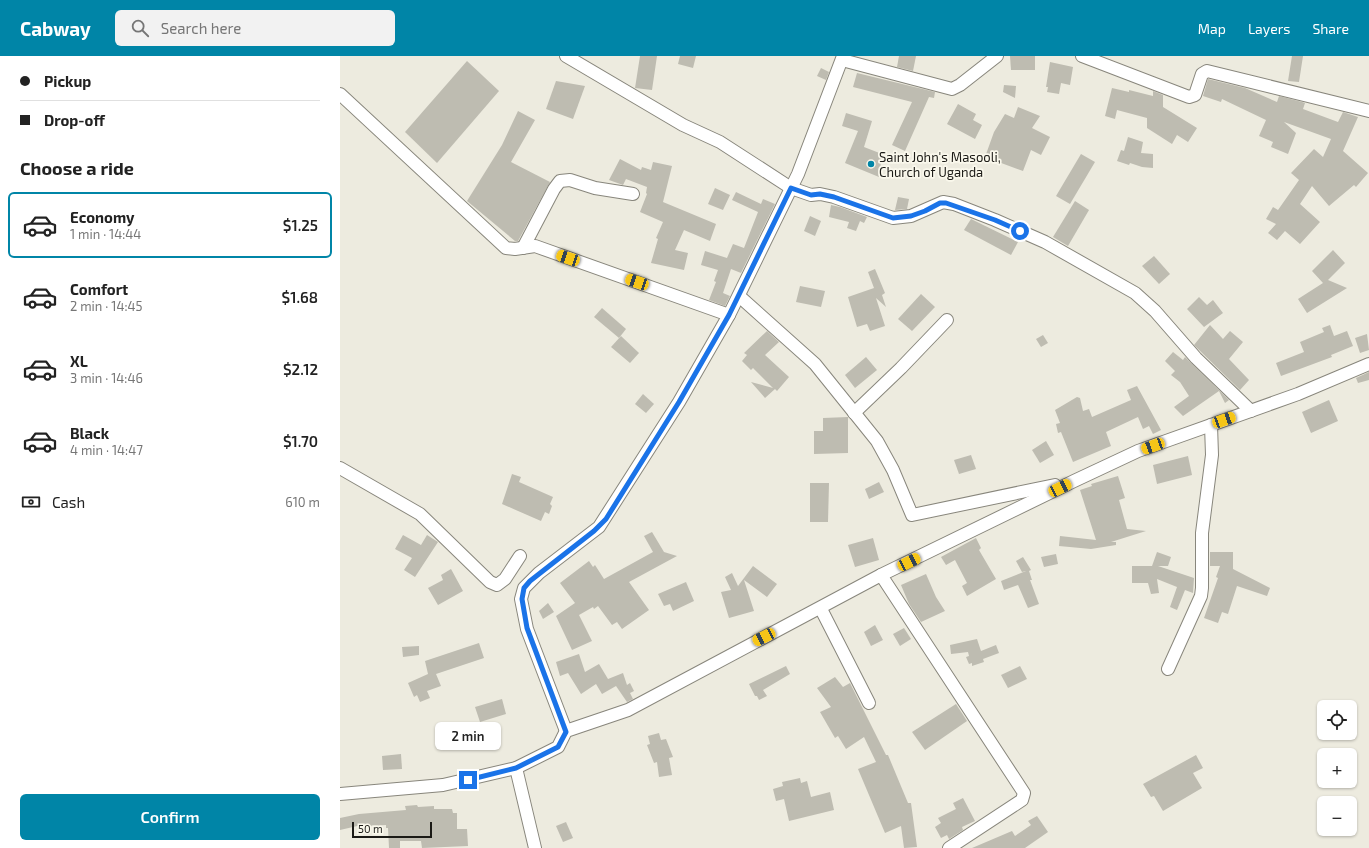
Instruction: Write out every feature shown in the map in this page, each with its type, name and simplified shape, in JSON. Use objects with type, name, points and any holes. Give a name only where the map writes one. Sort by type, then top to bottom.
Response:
[{"type":"street","points":[[566,56],[683,125],[720,142],[791,188],[811,195],[820,194],[834,197],[893,218],[911,216],[944,202],[954,204],[1045,242],[1135,294],[1155,311],[1196,358],[1251,411]]},
{"type":"street","points":[[566,732],[527,628],[522,599],[524,588],[539,573],[594,531],[606,519],[679,402],[739,296],[791,188],[843,58],[952,89],[960,85],[997,56]]},
{"type":"street","points":[[1082,56],[1189,97],[1195,95],[1202,74],[1207,71],[1369,111]]},
{"type":"street","points":[[340,94],[506,248],[535,246],[729,315]]},
{"type":"street","points":[[523,248],[554,189],[560,181],[570,180],[594,188],[633,194]]},
{"type":"street","points":[[739,296],[815,364],[877,441],[893,470],[912,515],[1074,481]]},
{"type":"street","points":[[854,413],[901,368],[947,320]]},
{"type":"street","points":[[340,794],[443,785],[516,768],[558,747],[566,732],[628,710],[821,609],[881,575],[1074,481],[1138,451],[1298,394],[1369,364]]},
{"type":"street","points":[[1168,668],[1200,596],[1202,588],[1202,533],[1212,455],[1211,425]]},
{"type":"street","points":[[340,468],[420,514],[490,582],[497,585],[505,579],[520,556]]},
{"type":"street","points":[[881,575],[1024,793],[1022,800],[949,848]]},
{"type":"street","points":[[821,609],[869,703]]},
{"type":"street","points":[[516,768],[535,848]]},
{"type":"building","points":[[640,56],[657,56],[652,90],[635,88]]},
{"type":"building","points":[[680,56],[696,56],[693,68],[678,64]]},
{"type":"building","points":[[899,56],[916,56],[913,71],[897,67]]},
{"type":"building","points":[[1010,56],[1035,56],[1035,70],[1011,70]]},
{"type":"building","points":[[1292,56],[1303,56],[1299,82],[1288,81]]},
{"type":"building","points":[[467,61],[499,91],[437,163],[405,132]]},
{"type":"building","points":[[1050,62],[1073,67],[1070,85],[1061,83],[1059,94],[1047,92],[1048,87],[1046,87]]},
{"type":"building","points":[[821,68],[829,72],[826,80],[817,76]]},
{"type":"building","points":[[857,73],[935,92],[934,98],[929,97],[905,151],[892,145],[912,102],[853,87]]},
{"type":"building","points":[[1208,79],[1245,88],[1277,102],[1279,96],[1302,102],[1305,103],[1303,109],[1338,122],[1343,112],[1358,117],[1343,151],[1368,173],[1356,187],[1354,185],[1329,206],[1312,186],[1300,204],[1320,222],[1300,244],[1285,231],[1277,240],[1268,233],[1276,224],[1266,219],[1273,207],[1278,210],[1299,180],[1291,173],[1314,149],[1323,157],[1331,139],[1284,122],[1296,133],[1288,154],[1271,147],[1273,142],[1259,136],[1266,120],[1222,99],[1221,102],[1203,96]]},
{"type":"building","points":[[556,81],[585,86],[573,119],[546,109]]},
{"type":"building","points":[[1004,85],[1016,86],[1015,98],[1003,92]]},
{"type":"building","points":[[1112,88],[1129,92],[1129,90],[1153,96],[1153,91],[1163,95],[1163,107],[1197,128],[1188,142],[1177,135],[1172,144],[1147,128],[1147,118],[1117,110],[1115,119],[1105,116]]},
{"type":"building","points":[[958,104],[976,114],[973,120],[982,125],[975,139],[947,124]]},
{"type":"building","points":[[1018,107],[1040,116],[1032,128],[1050,137],[1041,155],[1031,150],[1023,171],[985,157],[994,132],[1005,114],[1014,118]]},
{"type":"building","points":[[518,111],[535,120],[511,162],[550,182],[518,241],[515,241],[467,201],[502,145]]},
{"type":"building","points":[[846,113],[872,121],[864,147],[882,154],[879,177],[845,163],[858,131],[842,126]]},
{"type":"building","points":[[1128,137],[1143,142],[1141,153],[1153,154],[1153,168],[1142,167],[1130,163],[1129,165],[1117,161],[1121,150],[1124,151]]},
{"type":"building","points":[[1081,154],[1095,162],[1070,204],[1056,196]]},
{"type":"building","points":[[620,159],[641,170],[642,167],[651,170],[653,162],[672,166],[663,202],[716,224],[710,241],[684,230],[675,250],[688,253],[684,270],[651,263],[658,239],[656,238],[663,222],[640,212],[647,194],[647,187],[626,179],[623,185],[609,180]]},
{"type":"building","points":[[715,188],[730,195],[723,210],[708,204]]},
{"type":"building","points":[[736,192],[761,204],[763,199],[775,204],[741,273],[731,269],[723,293],[730,296],[725,306],[709,300],[716,282],[714,281],[718,270],[701,265],[705,251],[727,258],[733,244],[744,248],[758,212],[732,200]]},
{"type":"building","points":[[898,197],[909,199],[907,209],[895,210]]},
{"type":"building","points":[[1075,201],[1089,210],[1068,246],[1053,237]]},
{"type":"building","points":[[831,205],[867,217],[864,223],[860,221],[856,231],[847,228],[849,222],[829,217]]},
{"type":"building","points":[[810,216],[821,221],[815,236],[804,231]]},
{"type":"building","points":[[971,219],[1018,242],[1011,255],[964,230]]},
{"type":"building","points":[[1333,250],[1345,263],[1328,280],[1347,288],[1307,313],[1298,299],[1323,283],[1312,271]]},
{"type":"building","points":[[1154,256],[1170,274],[1159,284],[1142,266]]},
{"type":"building","points":[[875,269],[885,293],[882,295],[886,307],[876,298],[885,326],[870,331],[867,324],[857,327],[848,297],[874,288],[868,272]]},
{"type":"building","points":[[800,286],[825,291],[821,307],[796,302]]},
{"type":"building","points":[[921,294],[935,307],[912,331],[898,319]]},
{"type":"building","points":[[1199,297],[1207,305],[1213,300],[1223,313],[1204,327],[1187,309]]},
{"type":"building","points":[[602,308],[626,329],[619,338],[594,317]]},
{"type":"building","points":[[1210,325],[1223,339],[1230,331],[1243,342],[1229,359],[1249,380],[1240,390],[1194,345]]},
{"type":"building","points":[[1330,325],[1334,336],[1347,331],[1353,346],[1331,355],[1332,357],[1281,376],[1276,363],[1304,352],[1300,342],[1324,332],[1322,328]]},
{"type":"building","points":[[767,331],[779,342],[765,355],[789,377],[777,391],[775,389],[765,398],[751,382],[773,388],[753,368],[751,370],[742,361],[747,355],[744,353]]},
{"type":"building","points":[[1367,334],[1369,350],[1360,353],[1355,338]]},
{"type":"building","points":[[1043,335],[1048,343],[1041,347],[1036,339]]},
{"type":"building","points":[[621,336],[639,353],[630,363],[611,347]]},
{"type":"building","points":[[1173,352],[1183,360],[1185,357],[1229,400],[1225,403],[1219,391],[1183,416],[1174,407],[1189,396],[1180,382],[1171,375],[1175,371],[1165,361]]},
{"type":"building","points":[[866,357],[877,370],[855,388],[845,375]]},
{"type":"building","points":[[1369,372],[1369,380],[1358,383],[1356,378]]},
{"type":"building","points":[[1137,386],[1161,430],[1153,434],[1149,426],[1143,429],[1138,417],[1106,432],[1111,446],[1073,462],[1061,432],[1058,433],[1056,424],[1060,423],[1055,410],[1077,397],[1080,398],[1083,411],[1089,409],[1092,417],[1131,400],[1127,390]]},
{"type":"building","points":[[643,394],[654,404],[646,413],[635,404]]},
{"type":"building","points":[[1329,400],[1338,421],[1311,433],[1302,412]]},
{"type":"building","points":[[848,417],[848,453],[814,454],[814,431],[823,431],[823,418]]},
{"type":"building","points":[[1046,441],[1054,455],[1040,463],[1032,450]]},
{"type":"building","points":[[971,455],[976,469],[959,474],[954,460]]},
{"type":"building","points":[[1188,456],[1192,475],[1157,484],[1153,465]]},
{"type":"building","points":[[512,474],[521,477],[519,482],[553,497],[550,504],[552,506],[549,514],[545,512],[541,521],[502,504]]},
{"type":"building","points":[[1118,476],[1125,498],[1119,500],[1127,529],[1146,531],[1111,542],[1116,542],[1116,545],[1091,549],[1059,546],[1060,536],[1096,540],[1080,490],[1092,486],[1091,484]]},
{"type":"building","points":[[879,482],[884,492],[869,499],[865,489]]},
{"type":"building","points":[[810,483],[829,483],[828,522],[810,522]]},
{"type":"building","points":[[652,532],[664,552],[677,556],[629,582],[649,610],[622,629],[617,622],[612,625],[598,606],[594,609],[593,607],[579,615],[592,641],[572,650],[556,616],[575,603],[560,583],[589,561],[593,567],[595,565],[604,579],[653,552],[644,536]]},
{"type":"building","points":[[403,535],[421,545],[427,535],[438,542],[415,577],[404,570],[412,558],[395,549]]},
{"type":"building","points":[[873,538],[879,560],[855,567],[848,545]]},
{"type":"building","points":[[976,538],[981,548],[979,550],[996,579],[967,596],[962,586],[967,583],[955,560],[946,565],[941,557]]},
{"type":"building","points":[[1157,552],[1171,557],[1168,566],[1158,566],[1194,578],[1193,593],[1185,590],[1177,610],[1170,607],[1177,587],[1157,579],[1159,593],[1151,594],[1148,583],[1132,583],[1132,566],[1152,566]]},
{"type":"building","points":[[1210,552],[1233,552],[1233,569],[1270,588],[1267,596],[1237,586],[1228,614],[1222,612],[1218,623],[1204,618],[1218,578],[1216,577],[1220,566],[1210,566]]},
{"type":"building","points":[[1056,554],[1058,564],[1044,567],[1041,557]]},
{"type":"building","points":[[1023,557],[1031,570],[1029,571],[1032,580],[1030,580],[1039,604],[1028,608],[1018,585],[1004,590],[1001,581],[1026,571],[1022,572],[1016,561]]},
{"type":"building","points":[[753,566],[777,584],[767,597],[744,580],[754,611],[729,618],[721,592],[731,590],[725,577],[732,573],[738,586]]},
{"type":"building","points":[[451,569],[463,591],[438,605],[428,588],[443,580],[441,575]]},
{"type":"building","points":[[926,574],[936,597],[945,611],[921,622],[909,604],[901,585]]},
{"type":"building","points":[[686,582],[694,601],[673,611],[670,604],[664,606],[658,594]]},
{"type":"building","points":[[548,603],[554,612],[543,619],[539,611]]},
{"type":"building","points":[[875,625],[883,640],[871,646],[864,632]]},
{"type":"building","points":[[904,628],[911,639],[900,646],[893,634]]},
{"type":"building","points":[[977,639],[981,651],[996,645],[999,653],[983,659],[984,662],[972,666],[972,663],[969,664],[966,657],[969,656],[968,652],[951,654],[950,645]]},
{"type":"building","points":[[479,643],[484,658],[436,674],[441,686],[427,691],[430,698],[420,702],[417,695],[414,697],[408,683],[428,674],[425,661]]},
{"type":"building","points":[[419,646],[419,655],[403,657],[402,647]]},
{"type":"building","points":[[579,654],[585,672],[599,664],[608,679],[623,673],[627,685],[630,683],[634,691],[630,693],[633,699],[627,702],[616,686],[602,694],[596,684],[581,694],[568,673],[560,676],[556,662]]},
{"type":"building","points":[[786,666],[790,674],[763,690],[767,696],[759,700],[757,696],[755,696],[749,684]]},
{"type":"building","points":[[1020,666],[1027,679],[1008,688],[1001,675]]},
{"type":"building","points":[[835,677],[843,687],[850,683],[886,755],[888,755],[908,803],[911,803],[917,847],[904,848],[901,826],[885,833],[858,769],[876,762],[864,737],[846,749],[838,736],[835,738],[820,712],[831,707],[817,688]]},
{"type":"building","points":[[502,699],[506,714],[480,722],[475,707]]},
{"type":"building","points":[[956,704],[967,721],[925,750],[912,732]]},
{"type":"building","points":[[659,733],[661,740],[666,739],[673,757],[669,758],[672,775],[659,777],[657,762],[654,763],[647,745],[650,744],[648,736]]},
{"type":"building","points":[[401,754],[402,769],[383,770],[382,756]]},
{"type":"building","points":[[1196,755],[1203,768],[1193,773],[1202,788],[1163,811],[1154,796],[1151,797],[1143,784]]},
{"type":"building","points":[[800,778],[801,783],[807,781],[811,797],[830,792],[834,810],[789,821],[784,799],[776,801],[773,789],[783,786],[782,782]]},
{"type":"building","points":[[963,798],[975,821],[962,827],[963,830],[949,839],[947,835],[941,838],[935,827],[941,823],[938,818],[956,809],[953,803]]},
{"type":"building","points":[[417,805],[418,807],[434,806],[434,809],[452,809],[453,813],[457,813],[457,829],[467,829],[468,846],[422,848],[421,841],[400,841],[400,848],[389,848],[388,828],[386,828],[386,825],[366,826],[366,824],[340,830],[340,818],[359,814],[406,810],[405,806]]},
{"type":"building","points":[[1037,816],[1048,832],[1025,848],[972,848],[1012,831],[1015,836],[1031,825],[1028,821]]},
{"type":"building","points":[[566,822],[573,838],[563,842],[556,826]]},
{"type":"place","name":"Saint John's Masooli, Church of Uganda","points":[[871,164]]},
{"type":"route","points":[[468,780],[516,768],[558,747],[566,732],[547,685],[527,628],[522,599],[524,588],[539,573],[599,527],[606,519],[679,402],[729,315],[791,188],[811,195],[820,194],[834,197],[893,218],[911,216],[944,202],[954,204],[1020,231]]}]
